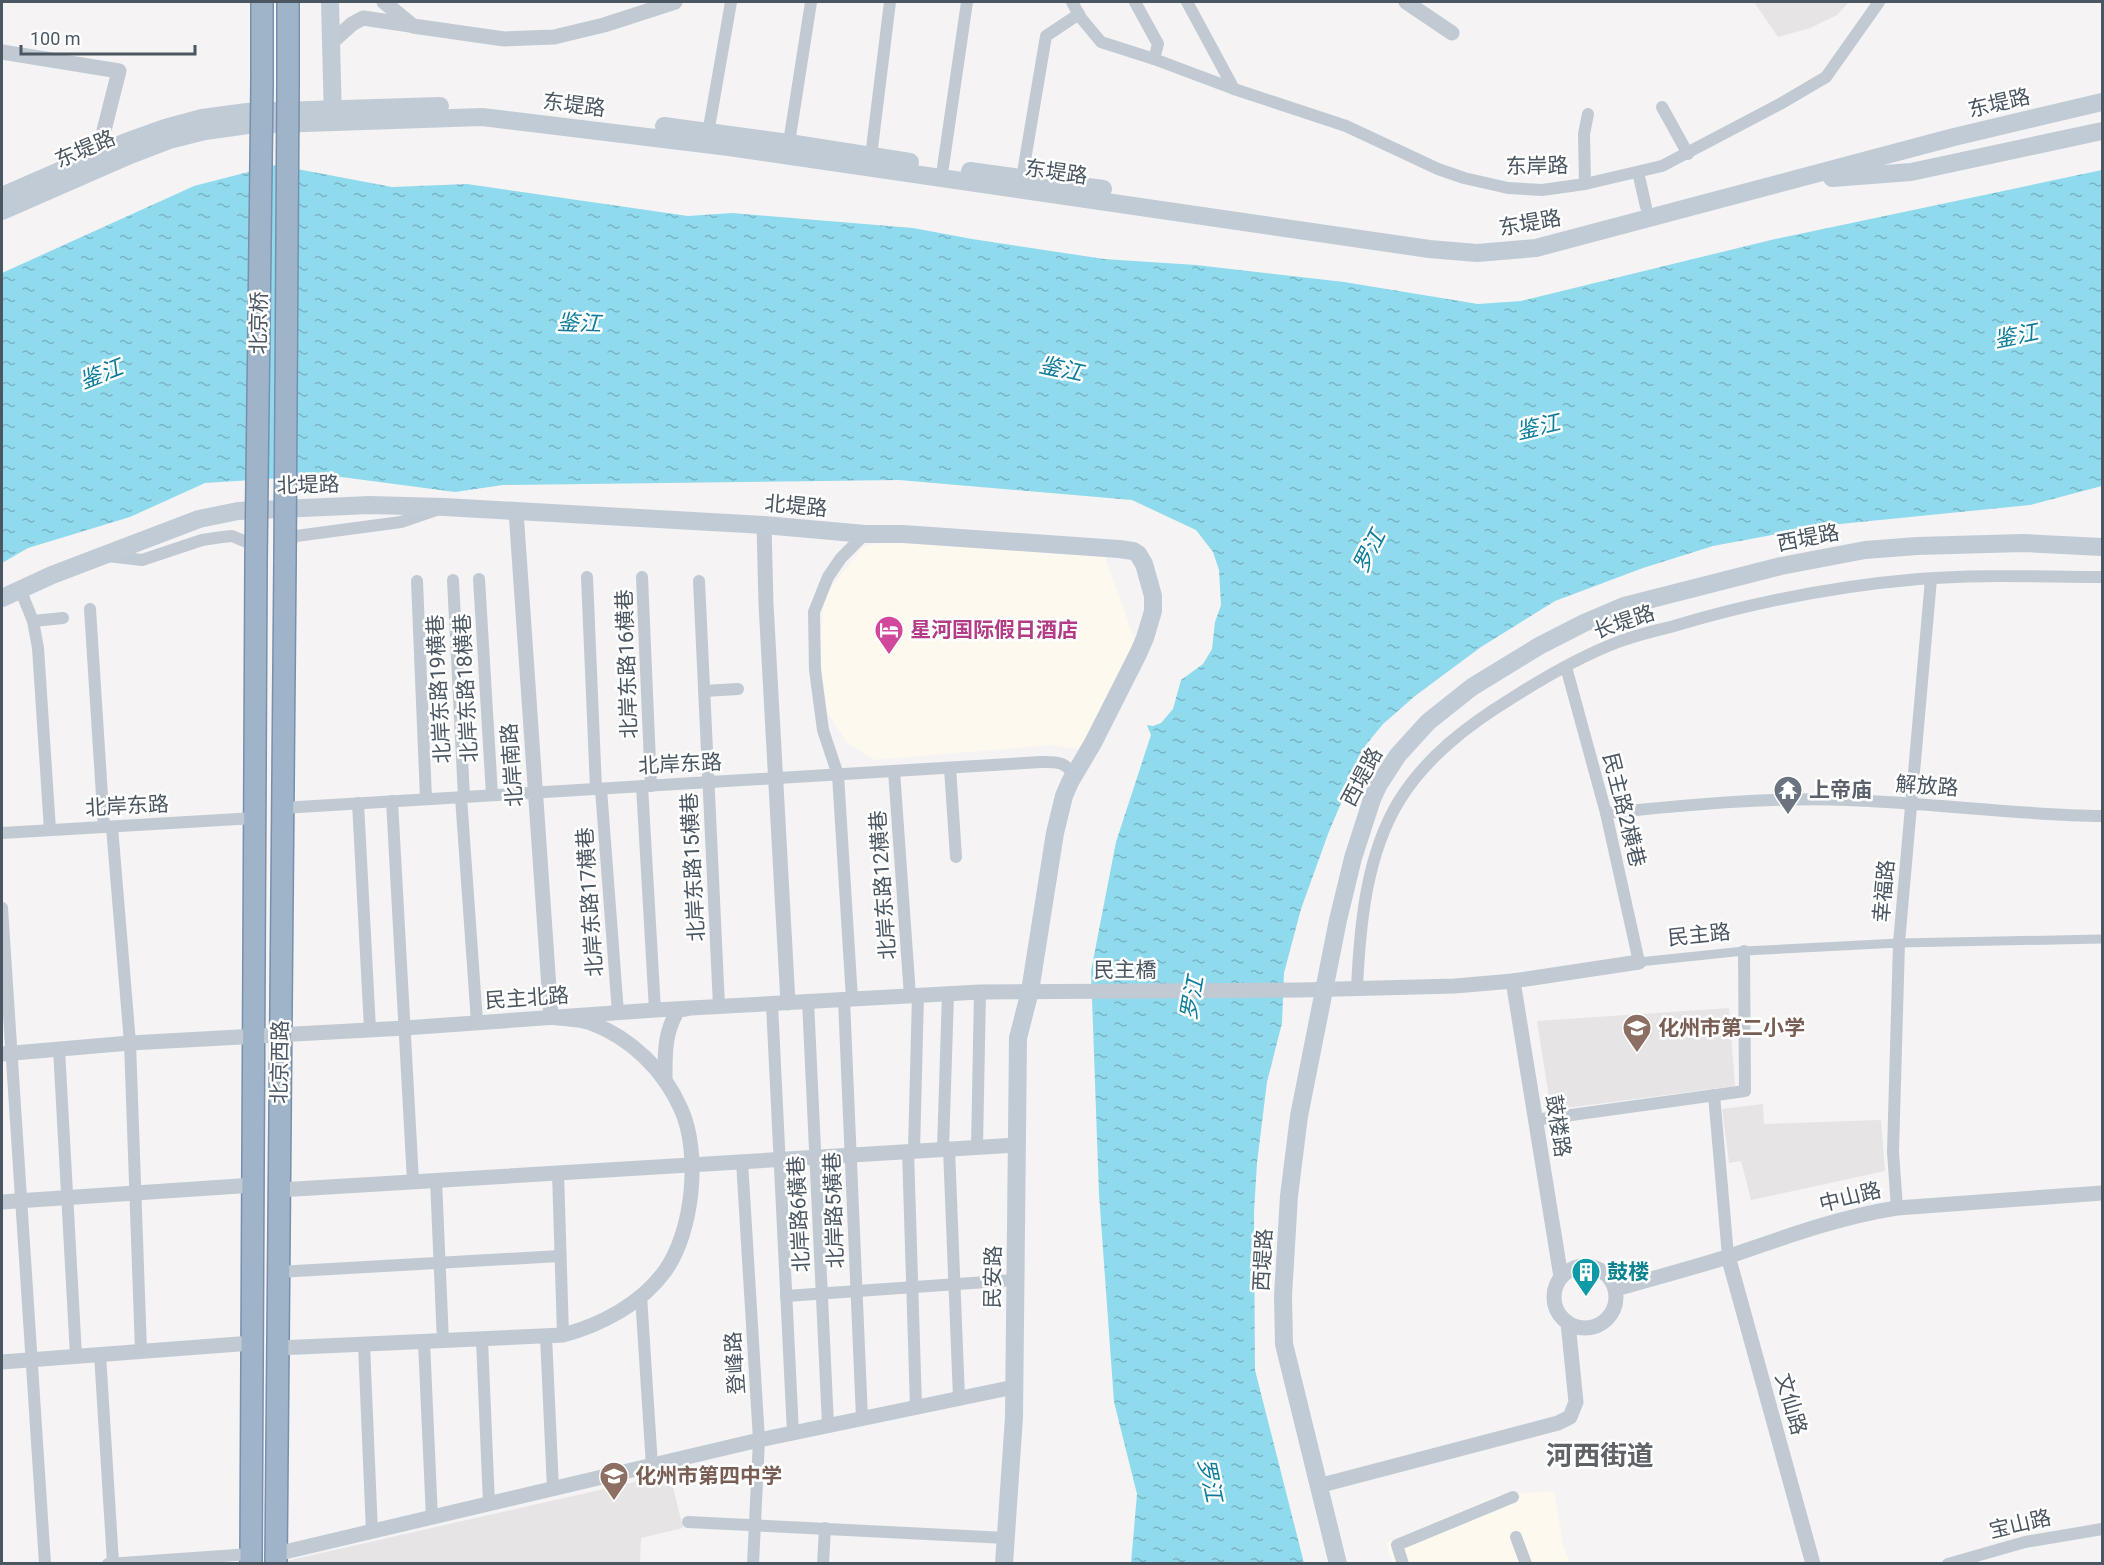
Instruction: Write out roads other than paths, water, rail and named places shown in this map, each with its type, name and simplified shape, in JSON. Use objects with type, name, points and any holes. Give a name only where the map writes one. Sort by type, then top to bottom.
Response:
[{"type":"highway","name":"北京桥","points":[[256,554],[262,2]]},
{"type":"highway","name":"北京桥","points":[[285,553],[288,2]]},
{"type":"highway","name":"北京西路","points":[[276,1559],[285,553]]},
{"type":"highway","name":"北京西路","points":[[251,1559],[256,554]]},
{"type":"main road","points":[[330,2],[333,115]]},
{"type":"main road","name":"东堤路","points":[[2,211],[95,169],[169,140],[230,127],[333,115],[482,105],[788,149],[1430,249],[1477,253],[1536,248],[1954,137],[2103,89]]},
{"type":"main road","name":"东堤路","points":[[788,149],[871,156],[1454,240],[1497,240],[1534,236],[1951,125],[2103,102]]},
{"type":"main road","name":"东堤路","points":[[2,196],[98,154],[165,128],[202,118],[247,112],[333,115]]},
{"type":"main road","points":[[2035,112],[2060,134],[2103,131]]},
{"type":"main road","points":[[1789,181],[1911,172],[2060,134],[2103,118]]},
{"type":"main road","name":"北堤路","points":[[2,598],[199,519],[238,511],[369,505],[445,507],[764,525],[865,534],[903,534],[1133,551],[1138,554],[1148,574],[1153,596],[1150,624],[1138,654],[1085,756],[1068,769],[1064,796],[1054,832],[1030,991]]},
{"type":"main road","name":"西堤路","points":[[1338,1563],[1284,1344],[1283,1308],[1292,1157],[1338,920],[1358,838],[1372,799],[1389,767],[1428,722],[1472,687],[1539,646],[1624,606],[1750,573],[1865,550],[2023,543],[2103,547]]},
{"type":"main road","name":"民安路","points":[[1004,1563],[1014,1417],[1018,1038],[1030,991]]},
{"type":"street","points":[[384,2],[413,26]]},
{"type":"street","points":[[331,43],[352,24],[363,18],[504,39],[554,37],[604,25],[675,2]]},
{"type":"street","points":[[708,138],[731,2]]},
{"type":"street","points":[[788,149],[811,2]]},
{"type":"street","points":[[871,156],[890,2]]},
{"type":"street","points":[[944,167],[967,2]]},
{"type":"street","name":"东岸路","points":[[1072,2],[1101,42],[1346,126],[1438,169],[1482,183],[1527,190],[1557,189],[1585,184],[1662,166],[1688,154],[1826,77],[1879,2]]},
{"type":"street","points":[[1135,2],[1158,44],[1154,59]]},
{"type":"street","points":[[1187,2],[1234,89]]},
{"type":"street","points":[[1406,2],[1452,33]]},
{"type":"street","points":[[1022,178],[1046,36],[1079,14]]},
{"type":"street","points":[[2,51],[119,71],[98,154]]},
{"type":"street","points":[[1662,107],[1688,154]]},
{"type":"street","points":[[1585,184],[1584,143],[1588,114]]},
{"type":"street","points":[[1638,172],[1646,207]]},
{"type":"street","points":[[285,553],[296,536],[401,522],[445,507]]},
{"type":"street","name":"北岸南路","points":[[516,511],[550,1017]]},
{"type":"street","points":[[764,525],[766,604],[789,1003]]},
{"type":"street","name":"北岸路5橫巷","points":[[862,1418],[838,774],[823,730],[815,670],[814,612],[828,576],[841,558],[865,534]]},
{"type":"street","points":[[102,556],[142,560],[202,540],[222,537],[232,537],[256,554]]},
{"type":"street","name":"北岸东路17横巷","points":[[587,577],[598,789],[618,1013]]},
{"type":"street","name":"北岸东路16横巷","points":[[642,577],[646,786],[656,1010]]},
{"type":"street","name":"长堤路","points":[[1357,987],[1359,948],[1372,870],[1380,842],[1398,802],[1420,772],[1468,726],[1536,683],[1620,642],[1752,605],[1818,591],[1931,579],[2103,577]]},
{"type":"street","name":"北岸东路18横巷","points":[[479,579],[492,795]]},
{"type":"street","name":"幸福路","points":[[1897,1208],[1893,1152],[1899,943],[1931,579]]},
{"type":"street","name":"北岸东路19横巷","points":[[453,580],[477,1022]]},
{"type":"street","points":[[417,581],[426,799]]},
{"type":"street","name":"北岸东路15横巷","points":[[699,581],[719,1006]]},
{"type":"street","points":[[20,589],[33,621],[38,648],[50,830]]},
{"type":"street","points":[[90,609],[108,827],[130,1043],[141,1351]]},
{"type":"street","points":[[33,621],[63,618]]},
{"type":"street","name":"民主路2横巷","points":[[1566,667],[1605,813],[1639,962]]},
{"type":"street","points":[[704,691],[738,688]]},
{"type":"street","name":"北岸东路","points":[[282,808],[1041,762],[1068,769]]},
{"type":"street","points":[[950,768],[956,857]]},
{"type":"street","name":"北岸东路12横巷","points":[[894,771],[914,996],[911,1151],[916,1407]]},
{"type":"street","name":"解放路","points":[[1605,813],[1775,799],[1911,803],[2027,814],[2103,816]]},
{"type":"street","points":[[392,801],[413,1181]]},
{"type":"street","points":[[358,803],[370,1029]]},
{"type":"street","name":"北岸东路","points":[[2,833],[255,818]]},
{"type":"street","points":[[2,908],[6,1054],[21,1201],[45,1563]]},
{"type":"street","name":"民主路","points":[[1301,990],[1455,986],[1513,981],[1639,962],[1744,951],[1899,943],[2103,939]]},
{"type":"street","points":[[1535,1120],[1745,1091],[1744,951]]},
{"type":"street","name":"鼓楼路","points":[[1513,981],[1561,1277]]},
{"type":"street","name":"民主橋","points":[[1056,991],[1301,990]]},
{"type":"street","name":"民主北路","points":[[6,1054],[130,1043],[405,1028],[719,1006],[980,992],[1056,991]]},
{"type":"street","points":[[977,1147],[980,992]]},
{"type":"street","points":[[948,994],[946,1149],[959,1398]]},
{"type":"street","name":"北岸路6橫巷","points":[[808,1001],[828,1425]]},
{"type":"street","points":[[772,1004],[793,1433]]},
{"type":"street","points":[[665,1081],[665,1042],[670,1024],[678,1010],[698,1008]]},
{"type":"street","points":[[278,1348],[563,1335],[581,1330],[611,1316],[641,1296],[666,1269],[679,1242],[689,1208],[691,1164],[688,1135],[682,1110],[665,1081],[650,1062],[619,1037],[590,1023],[550,1017]]},
{"type":"street","points":[[59,1049],[76,1356]]},
{"type":"street","points":[[1714,1095],[1728,1256]]},
{"type":"street","points":[[279,1190],[1017,1144]]},
{"type":"street","name":"登峰路","points":[[742,1161],[759,1440],[753,1563]]},
{"type":"street","points":[[558,1172],[563,1335]]},
{"type":"street","points":[[436,1180],[442,1342]]},
{"type":"street","points":[[2,1202],[254,1185]]},
{"type":"street","name":"中山路","points":[[1616,1290],[1728,1256],[1790,1234],[1856,1216],[1897,1208],[2103,1193]]},
{"type":"street","points":[[278,1272],[560,1256]]},
{"type":"street","name":"文仙路","points":[[1728,1256],[1814,1563]]},
{"type":"street","points":[[1587,1265],[1605,1273],[1616,1290],[1615,1307],[1604,1323],[1586,1329],[1568,1323],[1559,1315],[1554,1299],[1555,1288],[1561,1277],[1567,1271],[1587,1265]]},
{"type":"street","points":[[786,1296],[1015,1280]]},
{"type":"street","points":[[641,1296],[652,1466]]},
{"type":"street","points":[[1318,1486],[1558,1423],[1570,1417],[1576,1402],[1568,1323]]},
{"type":"street","points":[[546,1336],[553,1489]]},
{"type":"street","points":[[482,1340],[489,1504]]},
{"type":"street","points":[[424,1342],[432,1518]]},
{"type":"street","points":[[2,1362],[252,1343]]},
{"type":"street","points":[[364,1345],[372,1532]]},
{"type":"street","points":[[100,1354],[110,1563],[251,1559]]},
{"type":"street","points":[[276,1559],[372,1532],[759,1440],[1014,1387]]},
{"type":"street","points":[[1403,1563],[1397,1545],[1513,1497]]},
{"type":"street","points":[[688,1522],[1006,1538]]},
{"type":"street","points":[[823,1563],[825,1528]]},
{"type":"street","name":"宝山路","points":[[1953,1563],[2025,1542],[2103,1529]]},
{"type":"street","points":[[1516,1537],[1526,1563]]},
{"type":"water","points":[[276,165],[392,187],[467,184],[688,216],[732,213],[913,228],[1104,259],[1196,265],[1344,282],[1478,304],[1521,301],[1771,240],[2102,170],[2102,486],[2030,505],[1820,526],[1713,546],[1643,568],[1555,601],[1481,647],[1415,696],[1383,724],[1365,746],[1328,834],[1301,909],[1284,973],[1282,1023],[1267,1082],[1257,1163],[1254,1212],[1255,1370],[1304,1563],[1131,1563],[1137,1494],[1114,1402],[1099,1194],[1091,971],[1116,842],[1151,735],[1147,725],[1153,726],[1161,723],[1173,709],[1181,680],[1203,664],[1212,649],[1215,622],[1221,605],[1219,570],[1213,552],[1196,530],[1132,500],[899,480],[503,485],[455,492],[326,475],[205,483],[130,517],[28,548],[2,563],[2,273],[194,186]]},
{"type":"place","name":"星河国际假日酒店","points":[[889,656]]},
{"type":"place","name":"上帝庙","points":[[1788,816]]},
{"type":"place","name":"化州市第二小学","points":[[1637,1054]]},
{"type":"place","name":"鼓楼","points":[[1586,1298]]},
{"type":"place","name":"化州市第四中学","points":[[614,1502]]},
{"type":"district","name":"河西街道","points":[[1600,1456]]},
{"type":"water label","name":"鉴江","points":[[579,323]]},
{"type":"water label","name":"鉴江","points":[[2016,336]]},
{"type":"water label","name":"鉴江","points":[[1061,369]]},
{"type":"water label","name":"鉴江","points":[[101,374]]},
{"type":"water label","name":"鉴江","points":[[1538,427]]},
{"type":"water label","name":"罗江","points":[[1369,551]]},
{"type":"water label","name":"罗江","points":[[1192,998]]},
{"type":"water label","name":"罗江","points":[[1210,1480]]}]
